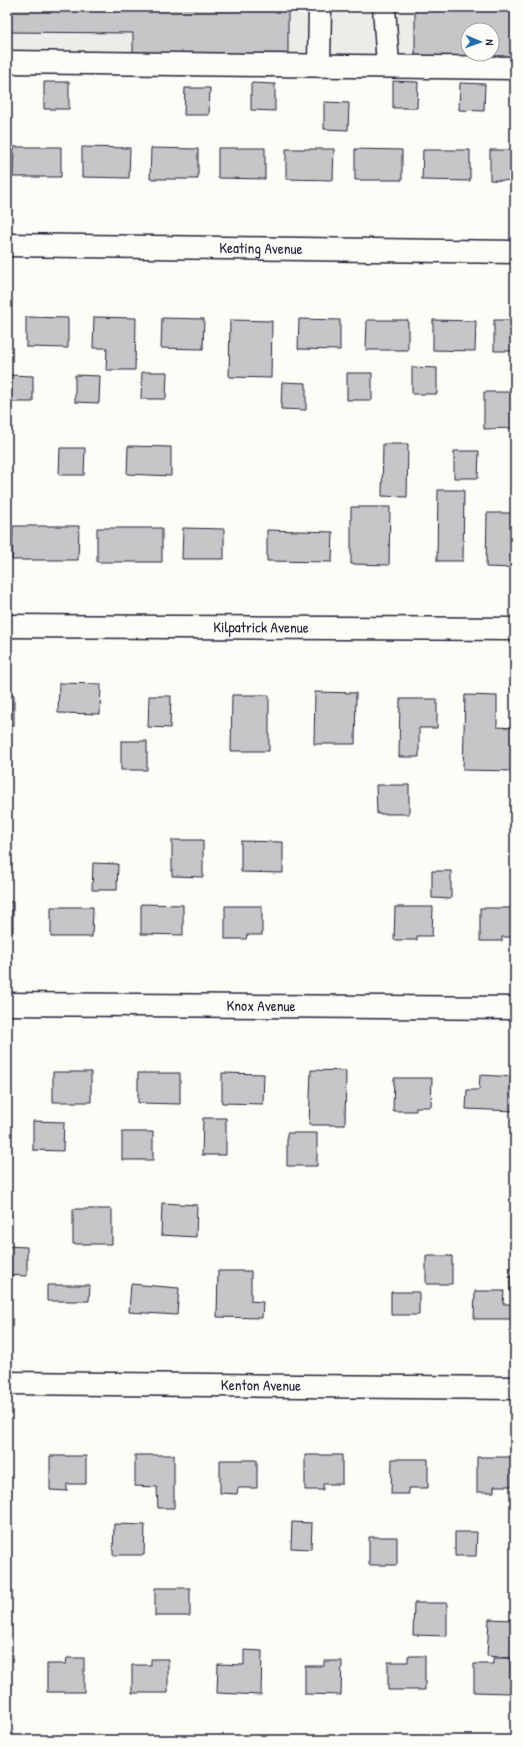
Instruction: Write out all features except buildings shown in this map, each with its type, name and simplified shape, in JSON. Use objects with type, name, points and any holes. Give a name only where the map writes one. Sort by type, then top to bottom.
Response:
[{"type":"street","points":[[319,65],[320,7]]},
{"type":"street","points":[[384,7],[388,66]]},
{"type":"street","points":[[7,62],[515,68]]},
{"type":"street","name":"Keating Avenue","points":[[7,245],[515,252]]},
{"type":"street","name":"Kilpatrick Avenue","points":[[7,626],[515,629]]},
{"type":"street","name":"Knox Avenue","points":[[7,1004],[515,1008]]},
{"type":"street","name":"Kenton Avenue","points":[[7,1383],[515,1388]]},
{"type":"shaded area","points":[[7,7],[515,7],[515,81],[7,75]]}]
